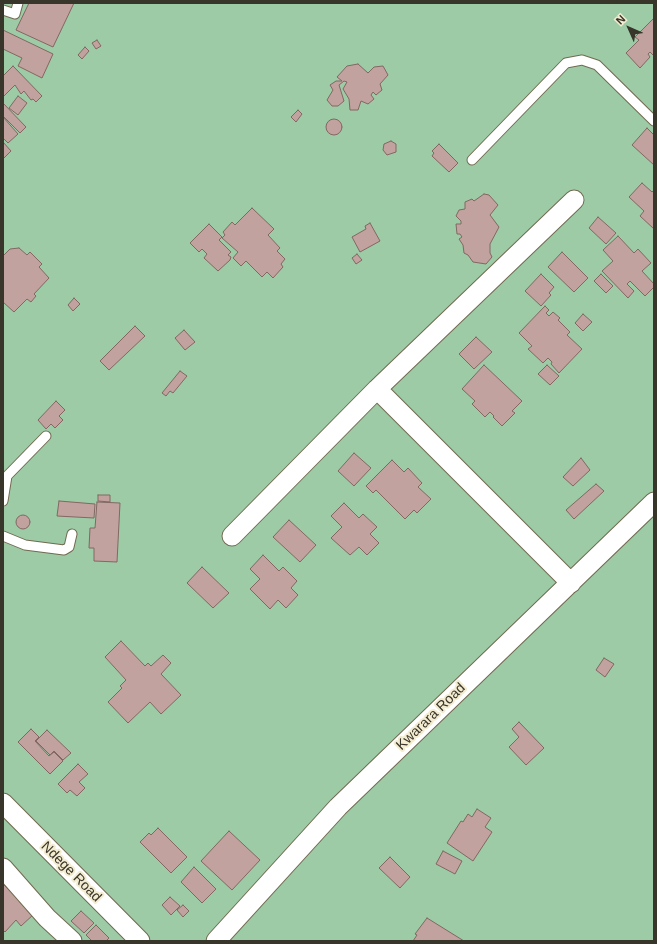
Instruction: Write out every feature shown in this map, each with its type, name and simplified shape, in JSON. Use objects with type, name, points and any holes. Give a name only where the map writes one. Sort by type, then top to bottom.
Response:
[{"type":"street","points":[[232,536],[377,390],[574,200]]},
{"type":"street","points":[[377,390],[571,583]]},
{"type":"street","name":"Kwarara Road","points":[[216,941],[338,807],[654,502]]},
{"type":"street","name":"Ndege Road","points":[[3,803],[140,941]]},
{"type":"street","points":[[3,868],[47,918],[72,941]]},
{"type":"lane","points":[[3,10],[15,14],[18,3]]},
{"type":"lane","points":[[472,160],[566,63],[582,60],[597,65],[654,121]]},
{"type":"lane","points":[[3,501],[8,476],[46,436]]},
{"type":"lane","points":[[3,536],[25,545],[64,550],[69,547],[72,534]]},
{"type":"green space","points":[[3,3],[654,3],[654,941],[3,941]]},
{"type":"building","points":[[29,3],[74,3],[53,47],[16,30]]},
{"type":"building","points":[[654,18],[654,56],[650,52],[648,54],[650,57],[640,68],[626,53],[639,40],[635,37]]},
{"type":"building","points":[[3,30],[53,54],[42,78],[18,66],[22,58],[3,49]]},
{"type":"building","points":[[97,40],[101,46],[96,49],[92,43]]},
{"type":"building","points":[[85,47],[89,51],[82,59],[78,55]]},
{"type":"building","points":[[358,64],[368,73],[374,67],[383,66],[388,75],[380,84],[382,90],[376,95],[373,92],[371,95],[374,99],[368,104],[361,101],[358,110],[350,110],[349,99],[343,89],[347,82],[344,81],[339,85],[344,101],[338,106],[332,106],[327,100],[333,90],[330,85],[336,81],[342,81],[337,77],[347,66]]},
{"type":"building","points":[[13,66],[42,96],[36,102],[33,99],[31,100],[24,91],[21,94],[15,85],[3,97],[3,76]]},
{"type":"building","points":[[18,96],[27,103],[18,115],[9,108]]},
{"type":"building","points":[[3,103],[26,127],[20,133],[3,116]]},
{"type":"building","points":[[298,110],[302,114],[296,122],[291,117]]},
{"type":"building","points":[[3,117],[18,134],[8,143],[3,138]]},
{"type":"building","points":[[331,119],[337,119],[342,124],[340,133],[337,135],[331,135],[326,130],[326,124]]},
{"type":"building","points":[[647,128],[654,135],[654,165],[632,145]]},
{"type":"building","points":[[391,141],[396,144],[396,152],[387,155],[383,150],[384,144]]},
{"type":"building","points":[[3,142],[11,151],[3,159]]},
{"type":"building","points":[[439,144],[458,163],[449,172],[432,156],[434,153],[432,151]]},
{"type":"building","points":[[642,183],[652,192],[654,190],[654,229],[640,216],[644,211],[629,197]]},
{"type":"building","points":[[484,194],[489,195],[498,205],[490,215],[499,227],[490,244],[490,253],[492,257],[486,264],[473,262],[468,255],[464,253],[463,245],[459,239],[462,237],[460,234],[457,234],[456,224],[461,224],[461,221],[456,216],[459,210],[465,209],[465,202],[472,199],[474,201]]},
{"type":"building","points":[[252,208],[274,229],[268,235],[280,248],[277,251],[285,259],[281,264],[283,267],[273,278],[267,272],[262,277],[246,261],[241,266],[233,258],[238,252],[222,238],[225,235],[223,232],[232,222],[235,225]]},
{"type":"building","points":[[598,217],[616,233],[606,244],[589,228]]},
{"type":"building","points":[[370,223],[380,241],[360,252],[352,237],[366,229],[365,226]]},
{"type":"building","points":[[209,224],[222,237],[219,240],[231,252],[228,255],[231,257],[230,260],[218,271],[204,258],[207,254],[202,249],[199,252],[190,243]]},
{"type":"building","points":[[618,236],[634,253],[638,249],[651,263],[642,271],[654,284],[654,287],[645,296],[630,281],[627,284],[634,291],[628,298],[602,271],[613,261],[603,250]]},
{"type":"building","points":[[19,248],[27,255],[30,252],[42,264],[39,267],[49,278],[34,294],[36,296],[31,302],[27,299],[14,312],[3,302],[3,256],[10,249]]},
{"type":"building","points":[[562,252],[588,278],[574,292],[548,267]]},
{"type":"building","points":[[357,254],[362,260],[356,264],[352,258]]},
{"type":"building","points":[[541,274],[554,287],[549,293],[551,295],[541,306],[525,291]]},
{"type":"building","points":[[601,274],[613,286],[606,293],[594,281]]},
{"type":"building","points":[[74,298],[80,304],[73,311],[68,305]]},
{"type":"building","points":[[545,306],[549,310],[546,313],[549,316],[553,312],[560,318],[558,320],[570,332],[567,335],[582,349],[559,373],[548,358],[543,363],[528,349],[532,346],[519,333]]},
{"type":"building","points":[[583,314],[592,322],[583,331],[575,323]]},
{"type":"building","points":[[135,326],[145,336],[109,370],[100,361]]},
{"type":"building","points":[[184,330],[195,342],[185,350],[175,338]]},
{"type":"building","points":[[476,337],[492,352],[474,369],[459,354]]},
{"type":"building","points":[[484,365],[522,401],[512,411],[515,413],[502,426],[490,412],[485,417],[472,404],[475,401],[462,389]]},
{"type":"building","points":[[547,365],[559,376],[550,385],[538,374]]},
{"type":"building","points":[[180,371],[187,376],[173,393],[170,391],[166,396],[162,393]]},
{"type":"building","points":[[56,401],[65,410],[59,416],[63,420],[55,428],[51,424],[46,429],[38,420]]},
{"type":"building","points":[[354,453],[371,468],[354,486],[338,471]]},
{"type":"building","points":[[581,458],[590,470],[573,486],[563,477]]},
{"type":"building","points":[[392,460],[404,472],[408,468],[422,483],[418,487],[431,499],[417,513],[414,510],[405,519],[376,490],[373,493],[366,486]]},
{"type":"building","points":[[596,484],[604,491],[574,519],[566,510]]},
{"type":"building","points":[[98,495],[110,495],[110,502],[98,501]]},
{"type":"building","points":[[59,501],[95,504],[94,518],[57,516]]},
{"type":"building","points":[[97,502],[120,503],[117,562],[94,561],[94,548],[89,548],[90,528],[95,528]]},
{"type":"building","points":[[344,503],[359,518],[363,514],[377,527],[370,534],[379,543],[367,555],[359,547],[350,555],[331,538],[342,527],[331,516]]},
{"type":"building","points":[[20,515],[26,515],[30,519],[30,525],[26,529],[20,529],[16,525],[16,519]]},
{"type":"building","points":[[289,520],[316,545],[300,562],[273,537]]},
{"type":"building","points":[[263,555],[279,571],[283,567],[297,581],[291,588],[298,595],[286,608],[278,600],[270,609],[250,589],[260,579],[250,569]]},
{"type":"building","points":[[202,567],[229,593],[213,608],[187,583]]},
{"type":"building","points":[[121,641],[145,666],[148,663],[151,666],[163,655],[171,663],[161,674],[181,695],[161,714],[150,702],[128,723],[108,702],[122,688],[120,686],[126,680],[105,657]]},
{"type":"building","points":[[604,658],[614,664],[605,677],[596,670]]},
{"type":"building","points":[[519,722],[544,748],[526,765],[509,747],[519,737],[512,729]]},
{"type":"building","points":[[31,729],[39,737],[35,741],[49,756],[54,752],[63,761],[50,774],[18,742]]},
{"type":"building","points":[[47,730],[71,753],[63,760],[54,751],[50,755],[36,741]]},
{"type":"building","points":[[78,764],[88,774],[79,782],[85,788],[77,796],[70,790],[67,793],[58,784]]},
{"type":"building","points":[[477,809],[491,818],[485,827],[492,832],[473,861],[447,843],[461,821],[463,822],[468,814],[472,817]]},
{"type":"building","points":[[158,828],[187,857],[171,873],[140,842],[149,833],[151,835]]},
{"type":"building","points":[[229,831],[260,860],[232,890],[201,861]]},
{"type":"building","points":[[443,851],[462,861],[455,874],[436,864]]},
{"type":"building","points":[[390,857],[410,877],[400,888],[379,868]]},
{"type":"building","points":[[194,867],[216,889],[202,903],[181,882]]},
{"type":"building","points":[[3,884],[16,897],[20,893],[34,914],[21,926],[16,920],[5,932],[3,930]]},
{"type":"building","points":[[170,897],[180,906],[171,915],[162,905]]},
{"type":"building","points":[[183,905],[189,911],[183,917],[177,910]]},
{"type":"building","points":[[81,911],[94,923],[84,933],[71,921]]},
{"type":"building","points":[[427,918],[464,941],[413,941],[417,935],[415,934]]},
{"type":"building","points":[[96,925],[109,938],[106,941],[92,941],[86,935]]}]
